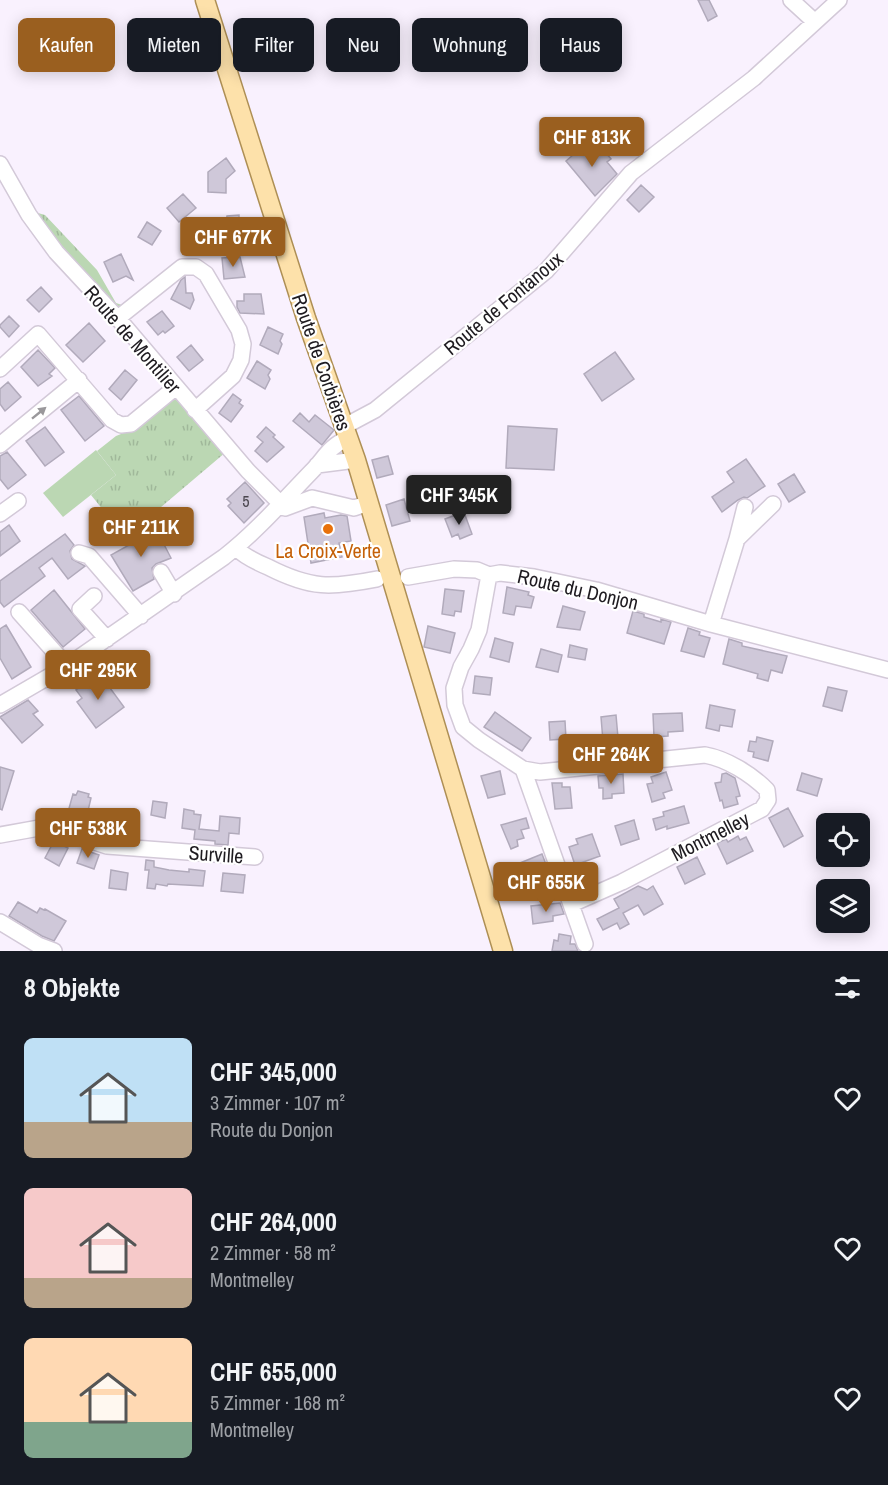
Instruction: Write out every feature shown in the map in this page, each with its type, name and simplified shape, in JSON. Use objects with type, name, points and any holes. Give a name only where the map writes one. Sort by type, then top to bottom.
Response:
[{"type":"main road","name":"Route de Corbières","points":[[205,0],[306,318],[356,460],[503,951]]},
{"type":"street","points":[[791,0],[815,22]]},
{"type":"street","name":"Route de Fontanoux","points":[[0,705],[67,666],[174,594],[240,544],[318,465],[346,432],[546,271],[631,173],[754,78],[839,0]]},
{"type":"street","name":"Route de Montilier","points":[[0,164],[29,215],[53,249],[118,318],[248,471],[280,503]]},
{"type":"street","points":[[118,318],[182,267],[196,267],[207,274],[239,330],[243,344],[241,360],[233,376],[195,410]]},
{"type":"street","points":[[0,369],[38,334],[112,420],[121,425],[131,424],[176,387]]},
{"type":"street","points":[[0,445],[79,380]]},
{"type":"street","points":[[318,465],[356,460]]},
{"type":"street","points":[[280,503],[285,508],[312,498],[354,508],[369,503]]},
{"type":"street","points":[[0,514],[18,501]]},
{"type":"street","points":[[737,539],[773,504]]},
{"type":"street","points":[[711,624],[745,507]]},
{"type":"street","points":[[240,544],[273,570],[290,578],[318,585],[344,585],[378,579]]},
{"type":"street","points":[[79,553],[89,556],[141,616]]},
{"type":"street","name":"Route du Donjon","points":[[408,577],[454,569],[477,570],[489,575],[500,573],[534,576],[596,590],[711,624],[888,670]]},
{"type":"street","points":[[161,572],[174,594]]},
{"type":"street","name":"Montmelley","points":[[489,575],[479,630],[454,688],[455,705],[463,727],[479,741],[523,769],[540,772],[705,755],[717,757],[757,780],[767,790],[768,800],[762,809],[622,882],[572,904]]},
{"type":"street","points":[[94,596],[80,609],[107,639]]},
{"type":"street","points":[[20,612],[67,666]]},
{"type":"street","points":[[523,769],[585,944]]},
{"type":"street","name":"Surville","points":[[0,835],[52,828],[107,846],[255,857]]},
{"type":"street","points":[[0,922],[39,945],[54,951]]},
{"type":"green space","points":[[38,213],[45,215],[97,270],[116,303],[122,305],[132,302],[127,308],[115,309],[36,220]]},
{"type":"green space","points":[[176,399],[185,403],[226,452],[128,535],[120,531],[91,495],[116,475],[97,451],[116,436],[126,432],[165,401]]},
{"type":"green space","points":[[96,450],[116,475],[63,517],[43,493]]},
{"type":"building","points":[[698,0],[709,0],[717,16],[708,21]]},
{"type":"building","points":[[588,142],[595,150],[600,146],[611,159],[607,162],[617,174],[595,196],[566,161]]},
{"type":"building","points":[[226,158],[235,171],[226,179],[226,193],[208,192],[208,172]]},
{"type":"building","points":[[641,185],[654,197],[639,212],[627,200]]},
{"type":"building","points":[[183,194],[196,208],[179,222],[167,208]]},
{"type":"building","points":[[239,215],[239,223],[243,224],[239,242],[223,238],[227,216]]},
{"type":"building","points":[[147,222],[161,231],[152,245],[138,237]]},
{"type":"building","points":[[121,254],[133,280],[126,276],[113,282],[104,262]]},
{"type":"building","points":[[240,257],[245,277],[224,279],[222,258]]},
{"type":"building","points":[[185,277],[186,293],[192,293],[194,300],[190,309],[171,299]]},
{"type":"building","points":[[41,287],[52,299],[39,312],[27,300]]},
{"type":"building","points":[[244,294],[261,294],[264,314],[240,313],[237,301],[244,301]]},
{"type":"building","points":[[162,311],[174,326],[158,335],[147,322]]},
{"type":"building","points":[[9,316],[19,326],[9,337],[0,325]]},
{"type":"building","points":[[89,323],[105,341],[83,362],[66,345]]},
{"type":"building","points":[[268,327],[283,334],[278,354],[260,345]]},
{"type":"building","points":[[191,345],[203,360],[189,371],[177,357]]},
{"type":"building","points":[[38,350],[55,368],[49,374],[52,376],[38,386],[21,367]]},
{"type":"building","points":[[615,352],[634,379],[602,401],[584,374]]},
{"type":"building","points":[[257,361],[271,370],[265,389],[247,378]]},
{"type":"building","points":[[125,370],[137,380],[121,400],[109,389]]},
{"type":"building","points":[[8,382],[21,397],[5,411],[0,404],[0,389]]},
{"type":"building","points":[[233,394],[241,400],[239,403],[243,406],[231,422],[219,413]]},
{"type":"building","points":[[79,396],[104,426],[85,441],[61,410]]},
{"type":"building","points":[[300,413],[309,422],[315,415],[334,430],[322,445],[293,421]]},
{"type":"building","points":[[508,426],[557,429],[554,470],[506,468]]},
{"type":"building","points":[[45,427],[64,452],[45,466],[26,441]]},
{"type":"building","points":[[266,427],[284,447],[267,462],[255,451],[263,442],[257,437]]},
{"type":"building","points":[[7,452],[26,475],[8,489],[0,479],[0,456]]},
{"type":"building","points":[[388,456],[393,474],[377,478],[372,460]]},
{"type":"building","points":[[746,459],[765,486],[747,498],[738,500],[722,512],[712,497],[734,482],[727,472]]},
{"type":"building","points":[[794,474],[805,492],[789,502],[778,484]]},
{"type":"building","points":[[245,482],[264,503],[244,523],[228,506],[231,503],[227,499]]},
{"type":"building","points":[[404,499],[410,521],[392,526],[386,505]]},
{"type":"building","name":"La Croix-Verte","points":[[324,513],[325,518],[347,516],[351,541],[339,543],[342,557],[311,563],[304,517]]},
{"type":"building","points":[[461,513],[465,515],[472,534],[460,539],[458,534],[452,537],[445,519]]},
{"type":"building","points":[[9,525],[20,541],[0,556],[0,532]]},
{"type":"building","points":[[155,527],[171,558],[156,564],[152,568],[154,579],[133,591],[111,555]]},
{"type":"building","points":[[65,534],[74,545],[70,551],[72,559],[85,566],[68,579],[52,558],[39,568],[45,576],[4,607],[0,602],[0,581]]},
{"type":"building","points":[[507,587],[529,592],[528,595],[534,597],[531,608],[516,606],[514,615],[503,613]]},
{"type":"building","points":[[445,589],[464,591],[461,612],[455,611],[454,616],[442,614]]},
{"type":"building","points":[[54,590],[85,629],[63,647],[31,610]]},
{"type":"building","points":[[563,606],[585,612],[580,630],[557,627]]},
{"type":"building","points":[[633,611],[661,622],[661,619],[671,622],[664,644],[627,633]]},
{"type":"building","points":[[6,625],[31,667],[12,679],[0,658],[0,629]]},
{"type":"building","points":[[428,626],[455,633],[450,653],[424,647]]},
{"type":"building","points":[[688,628],[700,632],[699,635],[710,638],[704,657],[681,651]]},
{"type":"building","points":[[495,638],[513,643],[509,662],[490,657]]},
{"type":"building","points":[[729,639],[742,643],[742,646],[787,656],[782,673],[771,670],[768,681],[757,678],[758,674],[723,664]]},
{"type":"building","points":[[570,645],[587,649],[585,660],[568,657]]},
{"type":"building","points":[[541,649],[562,655],[558,672],[536,667]]},
{"type":"building","points":[[99,673],[124,707],[96,728],[77,702],[82,698],[76,690]]},
{"type":"building","points":[[475,676],[492,678],[490,695],[473,693]]},
{"type":"building","points":[[828,687],[847,691],[842,711],[823,706]]},
{"type":"building","points":[[28,700],[38,711],[33,714],[43,725],[22,743],[0,717]]},
{"type":"building","points":[[710,705],[735,710],[732,727],[720,725],[719,731],[706,728]]},
{"type":"building","points":[[495,712],[531,738],[522,751],[484,727]]},
{"type":"building","points":[[682,713],[683,731],[668,732],[668,736],[654,737],[653,714]]},
{"type":"building","points":[[616,715],[619,749],[600,751],[599,741],[603,741],[601,717]]},
{"type":"building","points":[[565,721],[566,739],[550,740],[549,722]]},
{"type":"building","points":[[757,737],[773,741],[768,761],[753,757],[754,752],[748,751],[750,741],[756,742]]},
{"type":"building","points":[[0,767],[14,771],[2,810],[0,809]]},
{"type":"building","points":[[500,771],[505,794],[488,798],[481,776]]},
{"type":"building","points":[[666,772],[672,790],[663,793],[665,798],[652,802],[647,784],[653,783],[651,777]]},
{"type":"building","points":[[726,773],[735,778],[740,796],[736,797],[738,804],[724,808],[715,783],[721,782],[722,774]]},
{"type":"building","points":[[802,773],[822,779],[817,796],[797,790]]},
{"type":"building","points":[[623,774],[624,793],[612,794],[612,798],[603,799],[603,788],[599,788],[598,776]]},
{"type":"building","points":[[552,783],[562,783],[562,787],[570,787],[572,808],[555,809]]},
{"type":"building","points":[[78,791],[89,794],[88,797],[91,798],[87,815],[85,814],[81,822],[70,819],[72,813],[68,812],[73,794],[76,795]]},
{"type":"building","points":[[153,801],[167,803],[165,818],[151,815]]},
{"type":"building","points":[[684,806],[689,823],[656,830],[653,819],[664,816],[663,812]]},
{"type":"building","points":[[788,808],[803,836],[784,847],[769,818]]},
{"type":"building","points":[[184,809],[201,815],[199,829],[219,831],[220,816],[240,818],[239,834],[229,833],[228,845],[194,839],[195,830],[182,828]]},
{"type":"building","points":[[118,815],[132,817],[129,834],[116,832]]},
{"type":"building","points":[[526,818],[529,828],[521,830],[524,838],[517,840],[518,846],[511,849],[501,825]]},
{"type":"building","points":[[634,820],[639,839],[621,845],[615,826]]},
{"type":"building","points":[[592,834],[600,856],[575,865],[569,847],[578,844],[576,839]]},
{"type":"building","points":[[738,836],[740,840],[746,837],[753,851],[727,864],[717,843],[726,839],[728,842]]},
{"type":"building","points":[[54,841],[68,848],[59,866],[45,858]]},
{"type":"building","points":[[82,849],[99,855],[94,869],[77,863]]},
{"type":"building","points":[[542,854],[547,867],[535,872],[540,884],[523,890],[515,865]]},
{"type":"building","points":[[697,857],[705,874],[685,884],[677,867]]},
{"type":"building","points":[[146,860],[154,861],[154,867],[169,870],[205,871],[203,886],[156,884],[155,889],[147,888],[149,870],[145,870]]},
{"type":"building","points":[[111,870],[128,873],[126,890],[109,888]]},
{"type":"building","points":[[223,873],[245,875],[243,893],[221,891]]},
{"type":"building","points":[[638,886],[647,890],[653,886],[663,904],[644,915],[638,905],[623,913],[629,924],[620,929],[617,923],[603,930],[597,919],[619,908],[614,899]]},
{"type":"building","points":[[18,902],[37,913],[40,908],[45,909],[66,921],[54,941],[9,916]]},
{"type":"building","points":[[560,903],[564,914],[553,916],[553,921],[533,924],[531,906]]},
{"type":"building","points":[[559,934],[571,936],[570,944],[575,944],[578,951],[552,951],[554,940],[558,941]]},
{"type":"place","name":"La Croix-Verte","points":[[328,529]]}]
